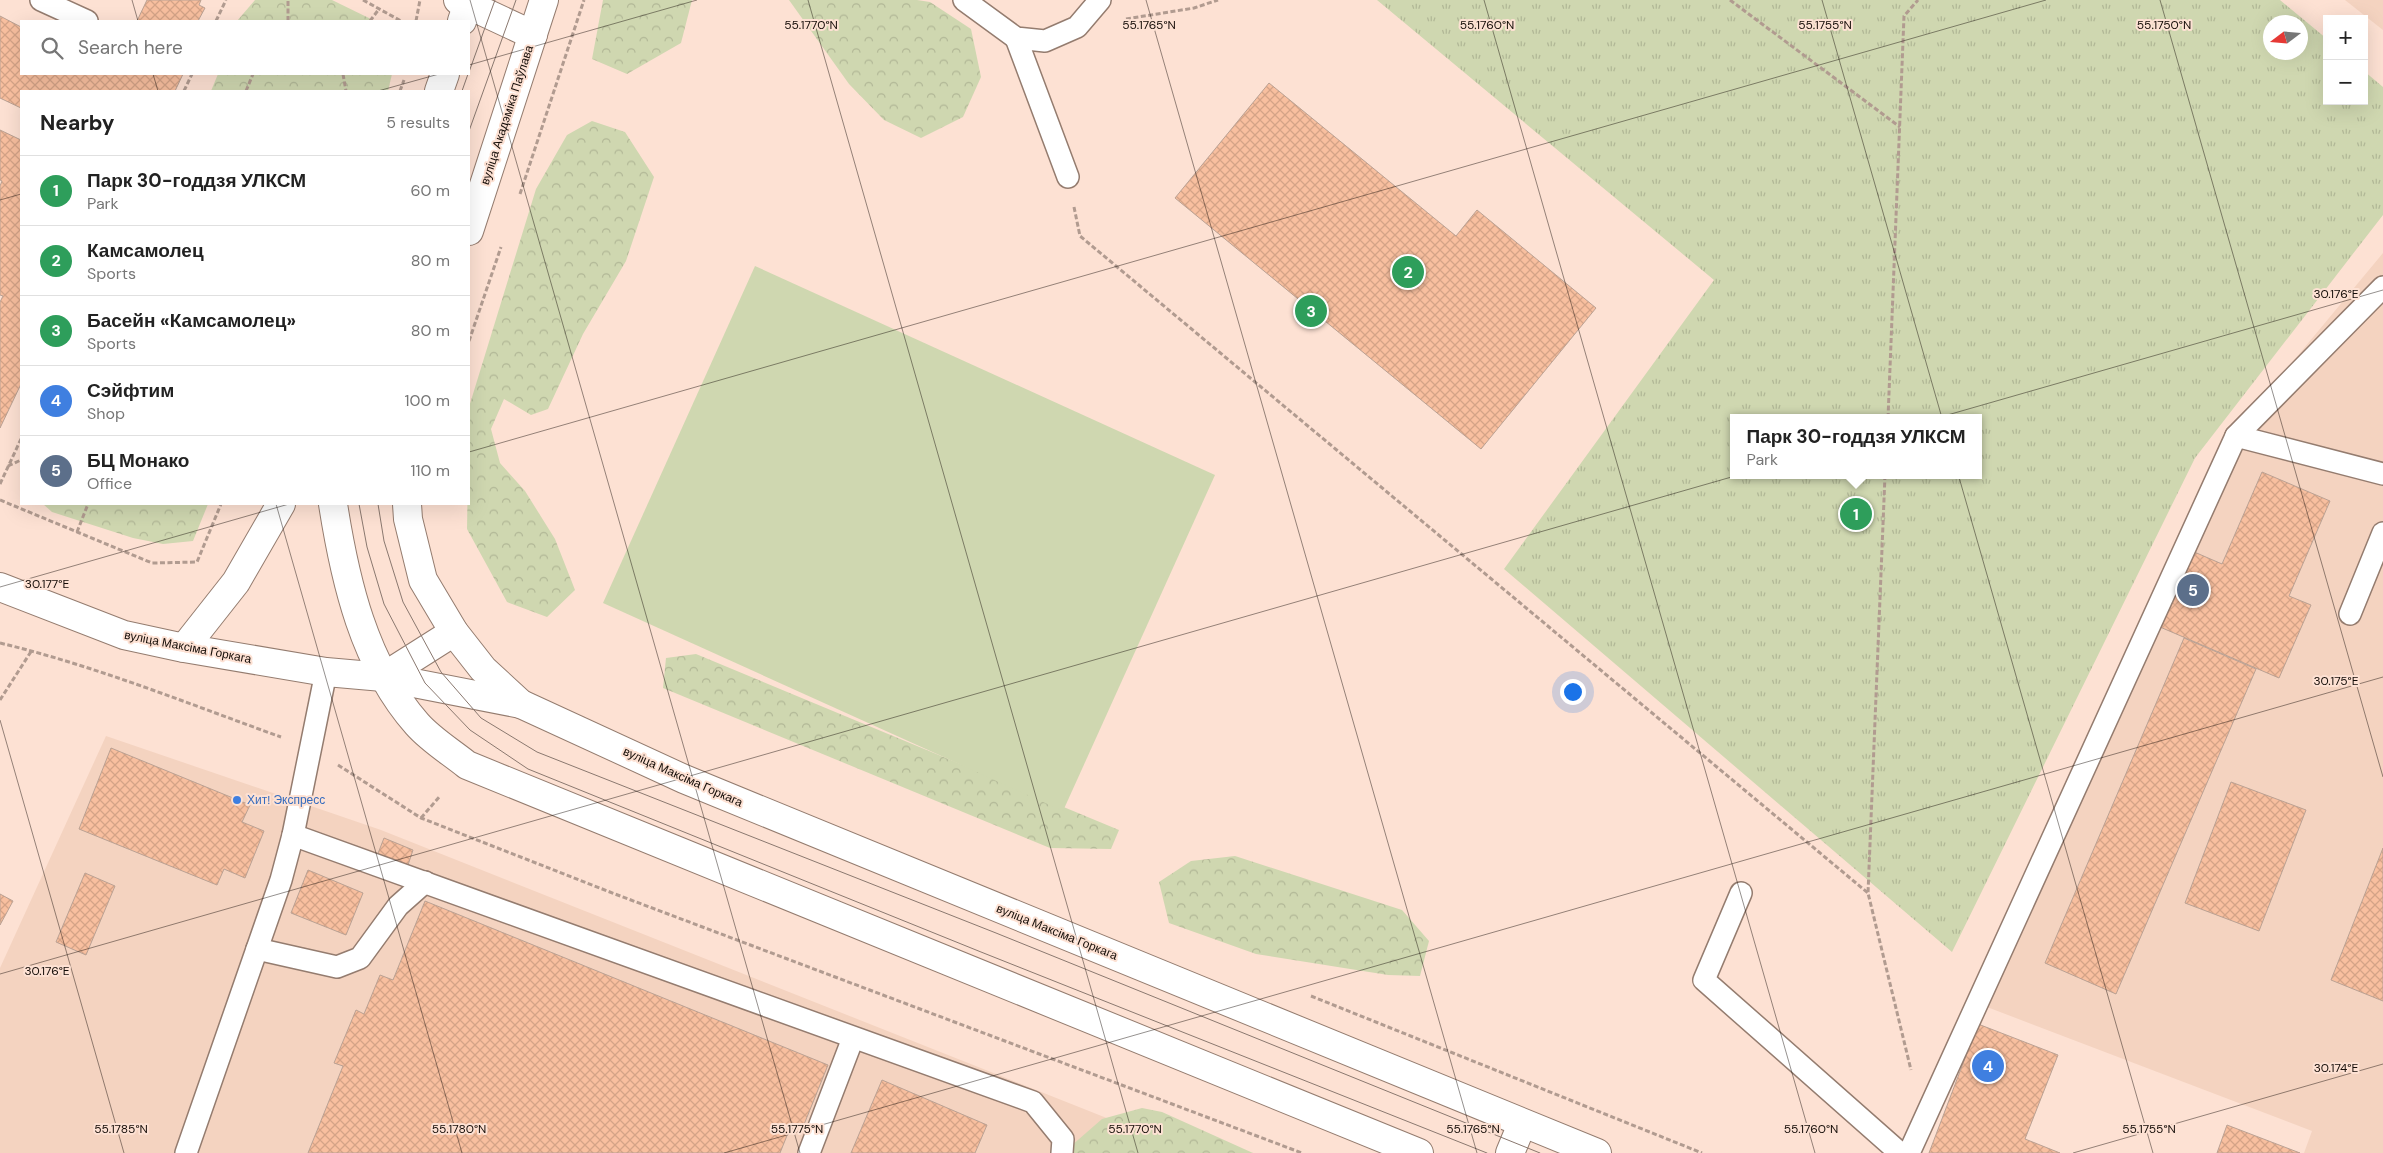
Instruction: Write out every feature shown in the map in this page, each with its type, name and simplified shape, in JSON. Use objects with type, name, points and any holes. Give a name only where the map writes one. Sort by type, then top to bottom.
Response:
[{"type":"main road","name":"вуліца Акадэміка Паўлава","points":[[470,228],[544,0]]},
{"type":"main road","points":[[464,6],[533,34]]},
{"type":"main road","points":[[440,90],[445,75]]},
{"type":"main road","points":[[184,648],[236,582],[281,505]]},
{"type":"main road","points":[[333,505],[341,554],[353,597],[383,677],[418,725],[468,765],[1419,1153]]},
{"type":"main road","points":[[383,677],[454,632],[423,580],[408,519],[407,505]]},
{"type":"main road","name":"вуліца Максіма Горкага","points":[[0,587],[124,635],[184,648],[326,672],[383,677],[521,704],[684,779],[1522,1124],[1597,1153]]},
{"type":"main road","name":"вуліца Максіма Горкага","points":[[454,632],[483,669],[521,704]]},
{"type":"main road","points":[[1510,1153],[1522,1124]]},
{"type":"lane","points":[[41,0],[85,20]]},
{"type":"lane","points":[[964,0],[1016,38],[1045,41],[1077,27],[1100,0]]},
{"type":"lane","points":[[1016,38],[1068,177]]},
{"type":"lane","points":[[1909,1153],[2236,436],[2383,287]]},
{"type":"lane","points":[[2236,436],[2383,474]]},
{"type":"lane","points":[[2350,614],[2383,533]]},
{"type":"lane","points":[[186,1153],[281,880],[293,835],[326,672]]},
{"type":"lane","points":[[293,835],[1033,1102],[1063,1139],[1062,1153]]},
{"type":"lane","points":[[257,949],[338,967],[360,958],[398,906],[425,882]]},
{"type":"lane","points":[[1741,893],[1704,980],[1900,1153]]},
{"type":"lane","points":[[809,1153],[854,1038]]},
{"type":"path","points":[[216,20],[226,0]]},
{"type":"path","points":[[288,0],[288,20]]},
{"type":"path","points":[[363,0],[400,20]]},
{"type":"path","points":[[416,20],[420,0]]},
{"type":"path","points":[[1077,27],[1194,8],[1218,0]]},
{"type":"path","points":[[1730,0],[1900,128]]},
{"type":"path","points":[[1888,414],[1904,16],[1918,0]]},
{"type":"path","points":[[371,20],[379,9]]},
{"type":"path","points":[[184,90],[192,75]]},
{"type":"path","points":[[246,90],[252,75]]},
{"type":"path","points":[[343,75],[346,90]]},
{"type":"path","points":[[1068,177],[1080,236],[1868,893]]},
{"type":"path","points":[[0,484],[20,441]]},
{"type":"path","points":[[8,466],[20,460]]},
{"type":"path","points":[[1885,479],[1868,893],[1923,1119]]},
{"type":"path","points":[[0,500],[152,563],[198,562],[221,505]]},
{"type":"path","points":[[77,532],[88,505]]},
{"type":"path","points":[[0,643],[32,650],[312,747],[421,818],[615,894],[1302,1153]]},
{"type":"path","points":[[0,700],[32,650]]},
{"type":"path","points":[[421,818],[440,796]]},
{"type":"path","points":[[1304,993],[1702,1153]]},
{"type":"shaded area","points":[[2345,0],[2383,0],[2383,30],[2368,18],[2368,15],[2364,15]]},
{"type":"shaded area","points":[[2383,253],[2383,1153],[2304,1153],[2312,1131],[1987,1007],[2231,436]]},
{"type":"shaded area","points":[[106,736],[381,830],[1152,1136],[1145,1153],[0,1153],[0,968]]},
{"type":"green space","points":[[255,0],[332,0],[373,20],[238,20]]},
{"type":"green space","points":[[603,0],[692,0],[681,43],[627,74],[592,59]]},
{"type":"green space","points":[[789,0],[917,0],[930,2],[971,29],[981,77],[963,117],[921,138],[884,120],[849,84]]},
{"type":"green space","points":[[1377,0],[2280,0],[2298,15],[2263,15],[2263,60],[2308,60],[2308,23],[2323,36],[2323,105],[2368,105],[2368,74],[2383,87],[2383,215],[2195,458],[1952,952],[1504,569],[1714,280]]},
{"type":"green space","points":[[218,75],[392,75],[388,90],[211,90]]},
{"type":"green space","points":[[592,121],[625,132],[654,177],[626,261],[583,334],[548,409],[531,415],[504,399],[491,429],[500,463],[525,491],[555,539],[575,590],[547,617],[507,602],[467,529],[467,505],[470,505],[470,404],[536,189],[567,135]]},
{"type":"green space","points":[[755,266],[1215,475],[1063,811],[603,603]]},
{"type":"green space","points":[[44,505],[208,505],[193,541],[163,544],[133,538],[52,512]]},
{"type":"green space","points":[[696,654],[1119,830],[1111,849],[1050,848],[663,688],[666,658]]},
{"type":"green space","points":[[1235,856],[1402,910],[1429,941],[1420,976],[1388,975],[1256,954],[1169,923],[1159,882],[1191,861]]},
{"type":"green space","points":[[1142,1108],[1162,1112],[1253,1153],[1070,1153],[1071,1146],[1102,1119]]},
{"type":"building","points":[[147,0],[201,0],[199,5],[205,8],[199,20],[137,20]]},
{"type":"building","points":[[0,16],[20,26],[20,75],[183,75],[175,90],[20,90],[20,108],[0,98]]},
{"type":"building","points":[[1269,83],[1456,236],[1477,210],[1596,308],[1481,449],[1175,198]]},
{"type":"building","points":[[0,130],[20,140],[20,386],[0,428],[0,302],[3,296],[0,295],[0,186],[2,181],[0,180]]},
{"type":"building","points":[[2262,472],[2330,501],[2289,596],[2311,605],[2279,678],[2160,627],[2192,551],[2222,564]]},
{"type":"building","points":[[2184,638],[2256,669],[2116,994],[2045,963]]},
{"type":"building","points":[[111,748],[250,805],[242,822],[264,831],[245,878],[224,869],[217,885],[79,829]]},
{"type":"building","points":[[2231,782],[2306,810],[2259,931],[2185,903]]},
{"type":"building","points":[[384,838],[413,850],[407,868],[377,856]]},
{"type":"building","points":[[2383,848],[2383,1001],[2331,980]]},
{"type":"building","points":[[308,870],[363,893],[346,935],[291,913]]},
{"type":"building","points":[[85,873],[115,886],[86,955],[56,942]]},
{"type":"building","points":[[0,894],[13,901],[0,925]]},
{"type":"building","points":[[425,901],[828,1065],[803,1127],[792,1123],[780,1153],[308,1153],[343,1066],[334,1063],[356,1010],[364,1014],[380,975],[393,980]]},
{"type":"building","points":[[1978,1024],[2058,1055],[2025,1139],[2060,1153],[1929,1153]]},
{"type":"building","points":[[882,1080],[987,1125],[975,1153],[851,1153]]},
{"type":"building","points":[[2227,1125],[2300,1153],[2217,1153]]},
{"type":"tram line","points":[[470,69],[495,0]]},
{"type":"tram line","points":[[470,128],[516,0]]},
{"type":"tram line","points":[[462,90],[468,75]]},
{"type":"tram line","points":[[359,505],[367,547],[384,604],[425,683],[470,730],[528,769],[1487,1153]]},
{"type":"tram line","points":[[378,505],[384,541],[403,602],[441,672],[481,718],[537,752],[996,933],[1540,1153]]},
{"type":"place","name":"Камсамолец","points":[[1408,272]]},
{"type":"place","name":"Басейн «Камсамолец»","points":[[1311,311]]},
{"type":"place","name":"Парк 30-годдзя УЛКСМ","points":[[1856,514]]},
{"type":"place","name":"БЦ Монако","points":[[2193,590]]},
{"type":"place","name":"Хит! Экспресс","points":[[237,800]]},
{"type":"place","name":"Сэйфтим","points":[[1988,1066]]}]
